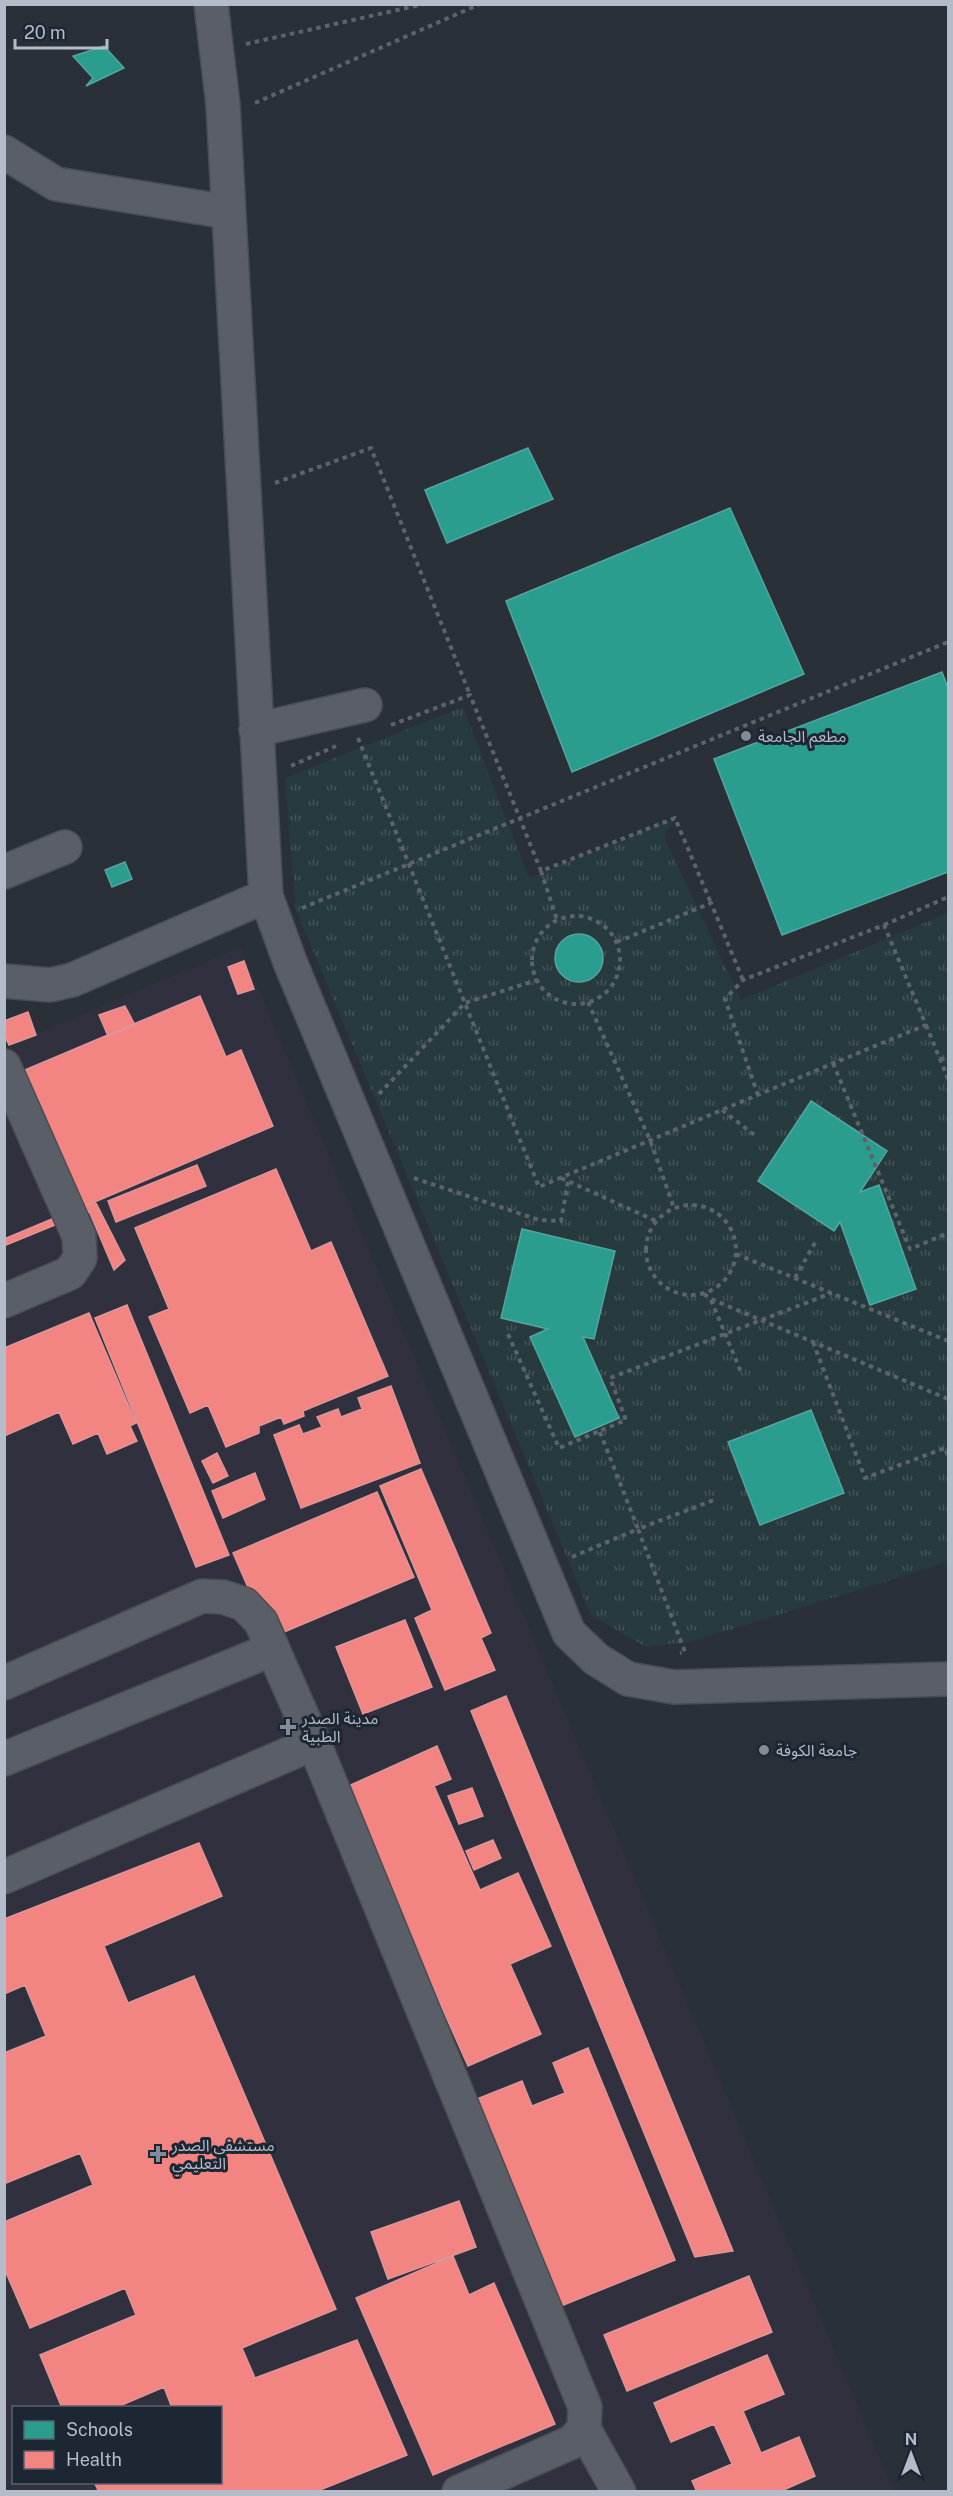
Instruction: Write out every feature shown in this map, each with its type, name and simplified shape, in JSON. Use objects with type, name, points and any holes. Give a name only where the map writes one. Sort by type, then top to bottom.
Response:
[{"type":"lane","points":[[211,4],[223,105],[266,896],[290,962],[569,1634],[596,1659],[628,1679],[674,1687],[948,1679]]},
{"type":"lane","points":[[4,152],[56,184],[228,212]]},
{"type":"lane","points":[[256,730],[371,722]]},
{"type":"lane","points":[[4,872],[65,848]]},
{"type":"lane","points":[[4,981],[50,985],[72,980],[266,896]]},
{"type":"lane","points":[[4,1066],[79,1236],[80,1258],[70,1273],[4,1300]]},
{"type":"lane","points":[[4,1683],[202,1596],[222,1597],[244,1604],[261,1622],[314,1743],[576,2381],[585,2407],[584,2429],[619,2492]]},
{"type":"lane","points":[[4,1759],[273,1649]]},
{"type":"lane","points":[[4,1877],[314,1743]]},
{"type":"lane","points":[[459,2492],[572,2442],[584,2429]]},
{"type":"path","points":[[243,45],[424,4]]},
{"type":"path","points":[[247,107],[480,4]]},
{"type":"path","points":[[268,485],[371,448],[521,818],[557,920]]},
{"type":"path","points":[[296,910],[948,642]]},
{"type":"path","points":[[348,742],[358,737],[371,722],[470,695]]},
{"type":"path","points":[[358,737],[539,1186],[926,1025]]},
{"type":"path","points":[[284,768],[337,746]]},
{"type":"path","points":[[541,871],[675,818],[743,980]]},
{"type":"path","points":[[758,1095],[725,999],[743,980],[884,925],[948,897]]},
{"type":"path","points":[[616,942],[711,903]]},
{"type":"path","points":[[578,916],[598,921],[609,930],[616,942],[620,956],[619,971],[612,985],[602,996],[588,1002],[573,1004],[559,1000],[546,992],[537,981],[532,967],[532,953],[537,939],[545,928],[557,920],[578,916]]},
{"type":"path","points":[[884,925],[948,1079]]},
{"type":"path","points":[[374,1099],[465,1003],[537,981]]},
{"type":"path","points":[[588,1002],[651,1140],[674,1208]]},
{"type":"path","points":[[940,1059],[948,1058]]},
{"type":"path","points":[[833,1063],[910,1249],[948,1233]]},
{"type":"path","points":[[722,1110],[757,1137]]},
{"type":"path","points":[[405,1176],[539,1220],[561,1221],[568,1182]]},
{"type":"path","points":[[560,1178],[656,1221]]},
{"type":"path","points":[[687,1204],[700,1205],[723,1217],[736,1241],[736,1254],[726,1279],[704,1293],[690,1295],[675,1292],[663,1285],[653,1275],[647,1262],[645,1248],[648,1233],[656,1221],[674,1208],[687,1204]]},
{"type":"path","points":[[795,1278],[816,1242]]},
{"type":"path","points":[[736,1254],[948,1341]]},
{"type":"path","points":[[704,1293],[711,1299],[948,1399]]},
{"type":"path","points":[[508,1334],[560,1448],[626,1420],[610,1378],[832,1293]]},
{"type":"path","points":[[711,1299],[741,1372]]},
{"type":"path","points":[[812,1342],[865,1478],[947,1447],[948,1456]]},
{"type":"path","points":[[600,1432],[685,1652],[674,1653]]},
{"type":"path","points":[[563,1561],[714,1500]]},
{"type":"shaded area","name":"مدينة الصدر الطبية","points":[[241,947],[894,2491],[5,2492],[5,1047]]},
{"type":"green space","points":[[463,707],[529,878],[675,818],[664,837],[741,1000],[948,913],[948,1560],[929,1568],[693,1641],[646,1647],[591,1615],[296,910],[285,778]]},
{"type":"building: Schools","points":[[104,46],[124,68],[86,86],[93,78],[73,56]]},
{"type":"building: Schools","points":[[528,448],[553,499],[447,543],[425,490]]},
{"type":"building: Schools","points":[[730,508],[804,674],[572,772],[506,601]]},
{"type":"building: Schools","points":[[942,672],[948,688],[948,872],[782,935],[714,759]]},
{"type":"building: Schools","points":[[125,862],[132,879],[112,887],[105,870]]},
{"type":"building: Schools","points":[[579,934],[596,941],[603,958],[596,975],[579,982],[562,975],[555,958],[562,941]]},
{"type":"building: Schools","points":[[811,1101],[887,1151],[860,1192],[879,1185],[916,1289],[870,1305],[840,1222],[834,1231],[758,1181]]},
{"type":"building: Schools","points":[[522,1229],[615,1251],[594,1339],[583,1337],[619,1418],[575,1437],[530,1337],[548,1329],[501,1318]]},
{"type":"building: Schools","points":[[811,1410],[844,1493],[760,1525],[728,1442]]},
{"type":"building: Health","points":[[244,961],[254,989],[238,994],[228,967]]},
{"type":"building: Health","points":[[200,996],[226,1057],[241,1050],[273,1126],[83,1207],[25,1070]]},
{"type":"building: Health","points":[[125,1006],[135,1025],[108,1036],[99,1015]]},
{"type":"building: Health","points":[[28,1012],[36,1035],[9,1045],[4,1034],[4,1021]]},
{"type":"building: Health","points":[[197,1165],[206,1186],[116,1222],[108,1201]]},
{"type":"building: Health","points":[[276,1169],[311,1251],[331,1242],[388,1376],[303,1411],[304,1416],[284,1424],[281,1417],[259,1426],[259,1433],[226,1447],[208,1405],[190,1413],[149,1317],[169,1309],[135,1228]]},
{"type":"building: Health","points":[[95,1201],[125,1260],[114,1270],[89,1211],[4,1246],[4,1239]]},
{"type":"building: Health","points":[[127,1305],[229,1555],[196,1567],[95,1318]]},
{"type":"building: Health","points":[[89,1313],[136,1423],[130,1426],[137,1441],[107,1454],[98,1433],[73,1444],[59,1412],[4,1436],[4,1348]]},
{"type":"building: Health","points":[[391,1386],[420,1463],[301,1508],[274,1435],[299,1425],[303,1434],[322,1427],[317,1417],[338,1409],[341,1417],[362,1409],[358,1398]]},
{"type":"building: Health","points":[[217,1453],[228,1476],[213,1483],[202,1461]]},
{"type":"building: Health","points":[[421,1469],[491,1633],[481,1638],[495,1670],[445,1690],[415,1618],[432,1610],[380,1486]]},
{"type":"building: Health","points":[[255,1473],[265,1499],[223,1518],[212,1491]]},
{"type":"building: Health","points":[[377,1492],[414,1577],[270,1638],[233,1553]]},
{"type":"building: Health","points":[[405,1620],[432,1687],[363,1714],[336,1647]]},
{"type":"building: Health","points":[[506,1696],[733,2251],[695,2257],[471,1711]]},
{"type":"building: Health","points":[[437,1746],[451,1779],[434,1786],[480,1890],[518,1873],[551,1946],[510,1964],[541,2034],[468,2066],[344,1788]]},
{"type":"building: Health","points":[[472,1788],[483,1816],[459,1824],[448,1796]]},
{"type":"building: Health","points":[[493,1840],[501,1858],[474,1870],[466,1851]]},
{"type":"building: Health","points":[[199,1843],[222,1896],[104,1946],[128,2003],[194,1976],[336,2309],[242,2348],[255,2378],[357,2340],[407,2455],[315,2492],[99,2492],[95,2484],[222,2484],[222,2406],[171,2406],[164,2387],[120,2406],[61,2406],[40,2355],[136,2315],[125,2288],[30,2328],[4,2268],[4,2222],[93,2185],[80,2153],[4,2184],[4,2053],[46,2036],[25,1985],[4,1994],[4,1919]]},
{"type":"building: Health","points":[[588,2048],[675,2260],[561,2306],[477,2099],[522,2081],[532,2106],[565,2093],[553,2063]]},
{"type":"building: Health","points":[[459,2201],[476,2247],[388,2279],[371,2232]]},
{"type":"building: Health","points":[[453,2256],[469,2295],[494,2283],[555,2424],[433,2475],[356,2298]]},
{"type":"building: Health","points":[[749,2276],[772,2332],[627,2391],[604,2335]]},
{"type":"building: Health","points":[[767,2355],[784,2394],[743,2411],[761,2453],[799,2437],[815,2476],[779,2492],[697,2492],[692,2481],[732,2464],[714,2424],[671,2442],[654,2403]]},
{"type":"place","name":"مطعم الجامعة","points":[[746,736]]},
{"type":"place","name":"مدينة الصدر الطبية","points":[[288,1727]]},
{"type":"place","name":"جامعة الكوفة","points":[[764,1750]]},
{"type":"place","name":"مستشفى الصدر التعليمي","points":[[158,2154]]}]
